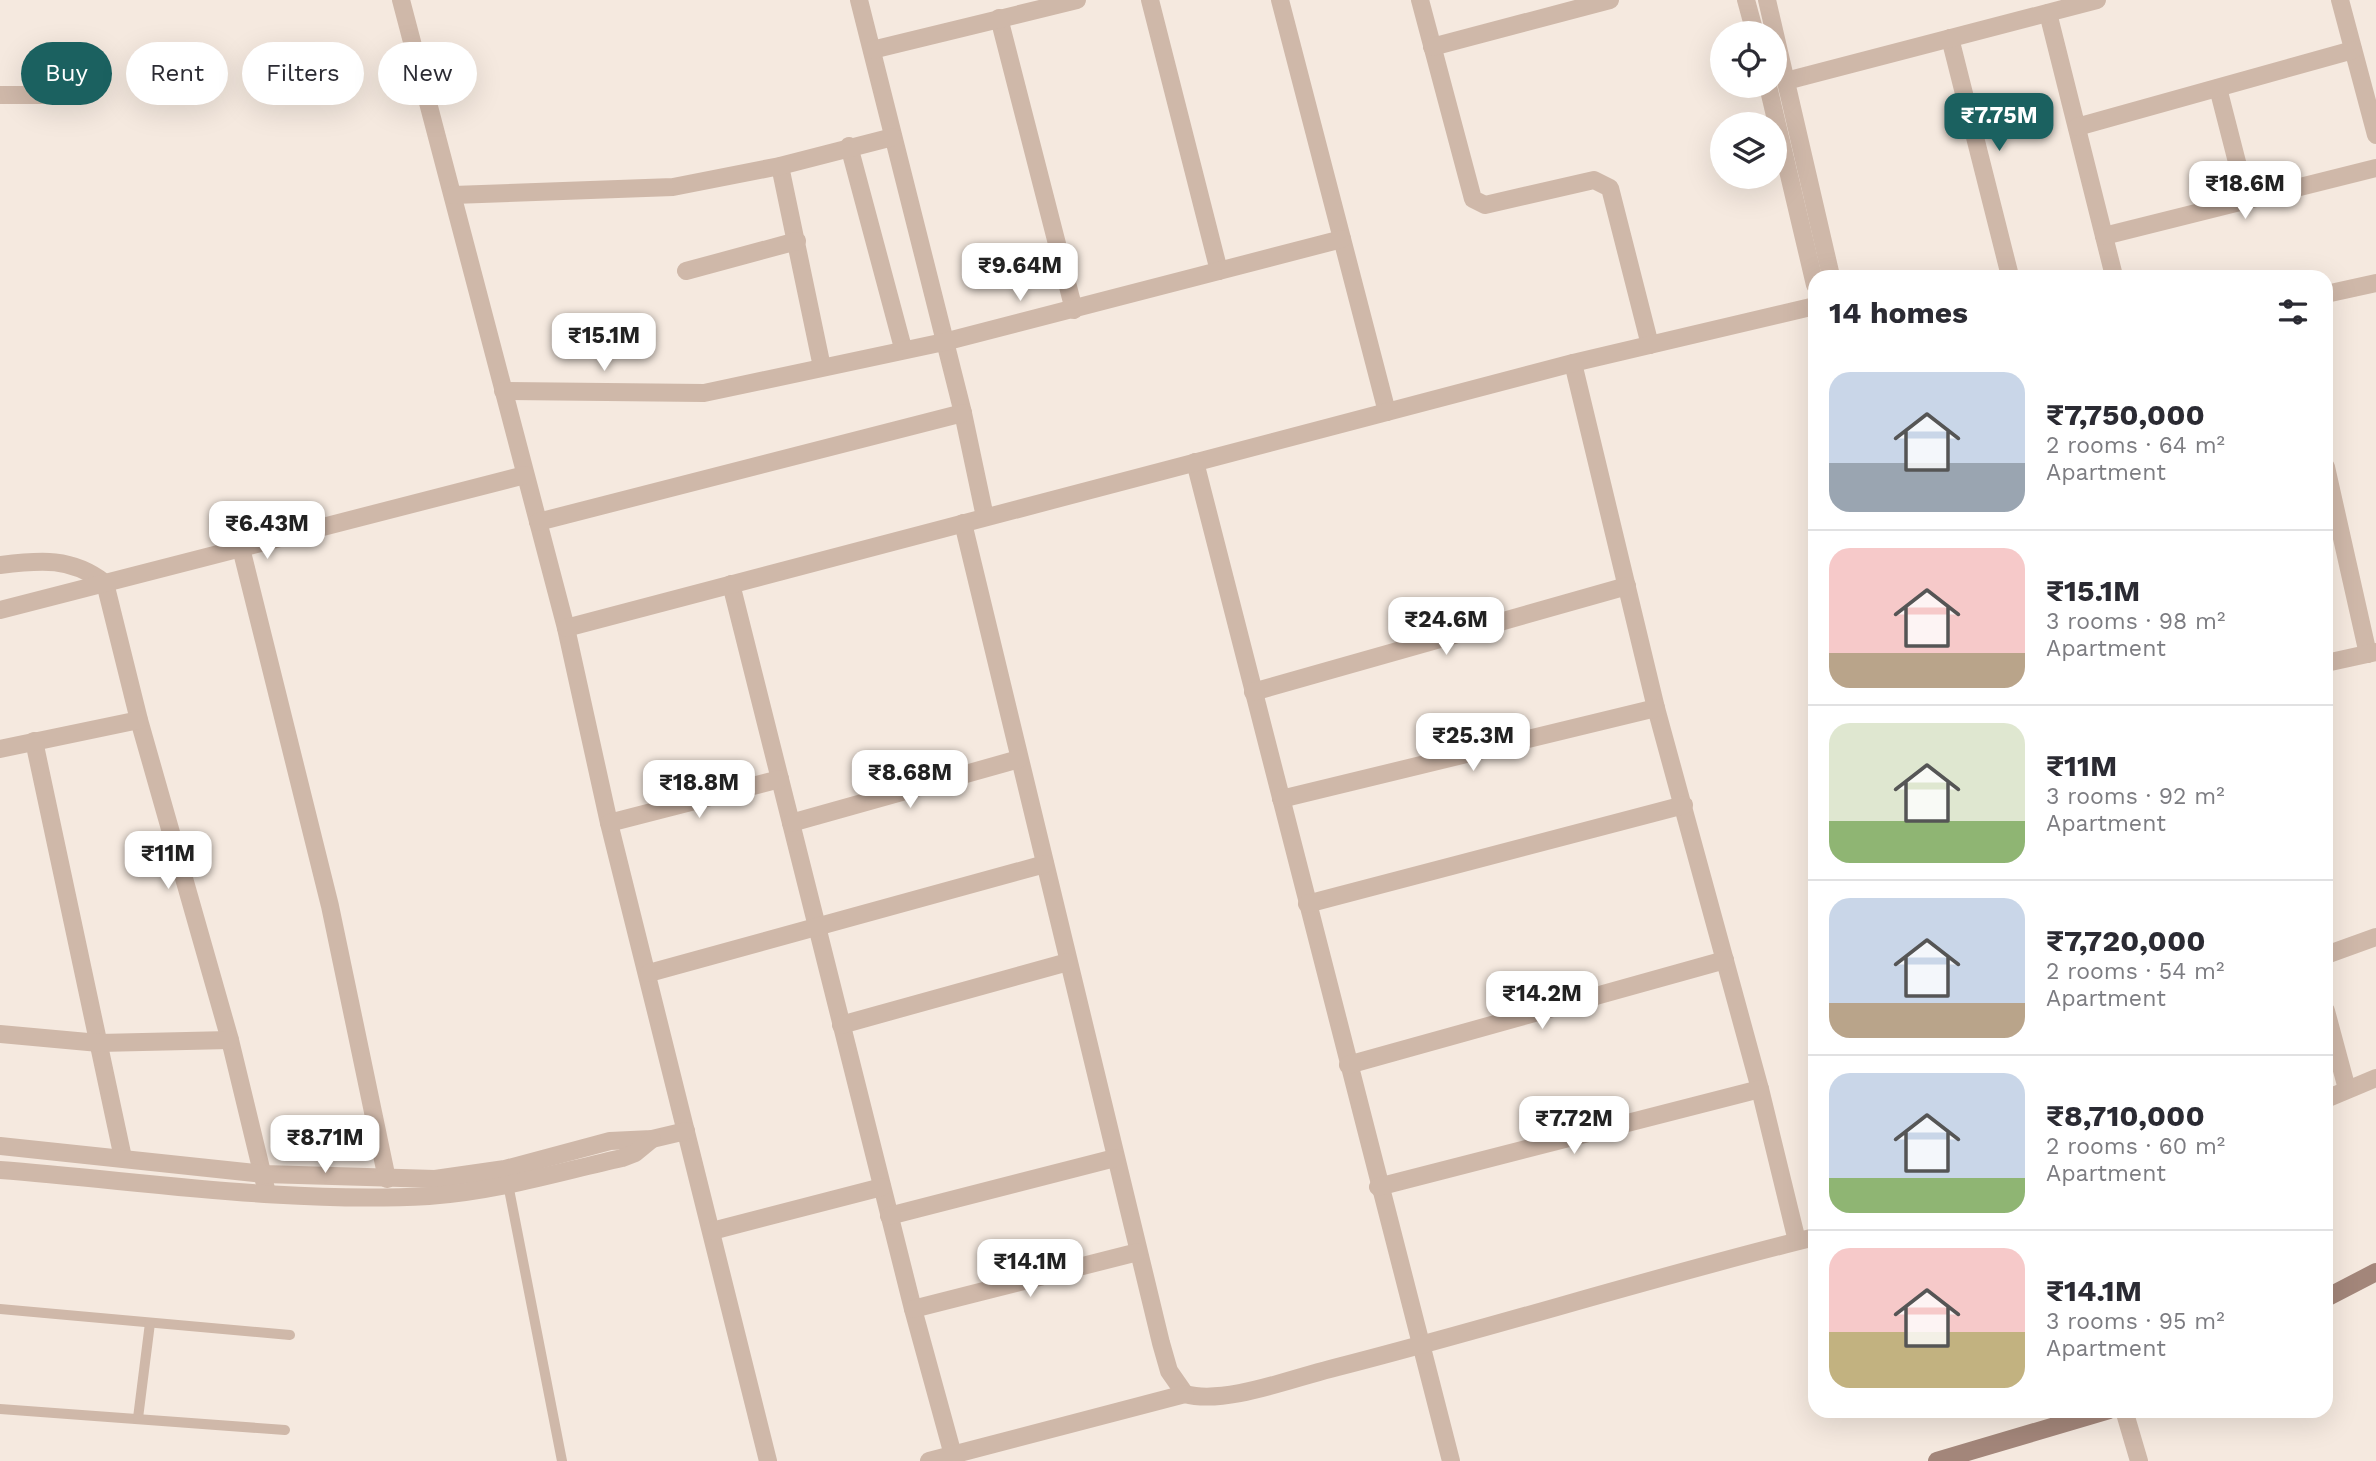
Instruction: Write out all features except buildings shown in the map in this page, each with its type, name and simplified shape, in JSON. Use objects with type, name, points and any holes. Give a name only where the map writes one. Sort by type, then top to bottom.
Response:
[{"type":"street","points":[[401,0],[565,628],[609,823],[649,973],[768,1461]]},
{"type":"street","points":[[859,0],[963,414],[985,517]]},
{"type":"street","points":[[872,50],[1077,0]]},
{"type":"street","points":[[1150,0],[1219,271]]},
{"type":"street","points":[[1280,0],[1387,412]]},
{"type":"street","points":[[1420,0],[1473,199],[1485,205],[1594,180],[1610,188],[1650,345]]},
{"type":"street","points":[[1432,47],[1611,0]]},
{"type":"street","points":[[1746,0],[1752,21]]},
{"type":"street","points":[[1767,0],[1770,21]]},
{"type":"street","points":[[1787,81],[2095,0]]},
{"type":"street","points":[[2340,0],[2376,135]]},
{"type":"street","points":[[2048,13],[2112,270]]},
{"type":"street","points":[[999,18],[1074,310]]},
{"type":"street","points":[[1950,38],[2008,270]]},
{"type":"street","points":[[2077,127],[2353,50]]},
{"type":"street","points":[[2218,88],[2247,201]]},
{"type":"street","points":[[0,94],[21,94]]},
{"type":"street","points":[[1780,98],[1812,270]]},
{"type":"street","points":[[1781,98],[1829,270]]},
{"type":"street","points":[[453,195],[673,187],[780,166],[849,146],[893,137]]},
{"type":"street","points":[[849,146],[904,348]]},
{"type":"street","points":[[780,166],[822,367]]},
{"type":"street","points":[[2104,236],[2376,168]]},
{"type":"street","points":[[503,391],[704,393],[904,348],[944,342],[1342,239]]},
{"type":"street","points":[[686,271],[797,241]]},
{"type":"street","points":[[2333,292],[2376,283]]},
{"type":"street","points":[[565,628],[1573,363],[1808,308]]},
{"type":"street","points":[[1573,363],[1656,708],[1760,1089],[1797,1241]]},
{"type":"street","points":[[538,522],[963,414]]},
{"type":"street","points":[[1195,462],[1378,1186],[1451,1461]]},
{"type":"street","points":[[0,610],[525,475]]},
{"type":"street","points":[[963,523],[1138,1252],[1170,1371],[1185,1394]]},
{"type":"street","points":[[2333,524],[2372,653],[2333,661]]},
{"type":"street","points":[[241,548],[330,906],[387,1179]]},
{"type":"street","points":[[0,565],[29,562],[65,563],[87,568],[105,583],[139,720],[230,1041],[267,1193]]},
{"type":"street","points":[[731,584],[889,1216],[953,1455]]},
{"type":"street","points":[[1253,692],[1627,586]]},
{"type":"street","points":[[1280,799],[1656,708]]},
{"type":"street","points":[[0,749],[139,720]]},
{"type":"street","points":[[34,741],[123,1158]]},
{"type":"street","points":[[791,823],[1019,759]]},
{"type":"street","points":[[609,823],[780,779]]},
{"type":"street","points":[[1307,904],[1684,805]]},
{"type":"street","points":[[649,973],[817,924],[1045,864]]},
{"type":"street","points":[[2333,952],[2376,937]]},
{"type":"street","points":[[1348,1065],[1725,960]]},
{"type":"street","points":[[841,1025],[1068,962]]},
{"type":"street","points":[[0,1034],[99,1043],[230,1041]]},
{"type":"street","points":[[2333,1037],[2347,1089]]},
{"type":"street","points":[[2333,1095],[2376,1078]]},
{"type":"street","points":[[1378,1186],[1760,1089]]},
{"type":"street","points":[[0,1146],[264,1174],[387,1179],[465,1176],[505,1169],[610,1141],[652,1139],[686,1131]]},
{"type":"street","points":[[0,1170],[267,1193],[430,1195],[508,1184],[622,1158],[635,1153],[652,1139]]},
{"type":"street","points":[[889,1216],[1115,1158]]},
{"type":"street","points":[[712,1231],[882,1186]]},
{"type":"street","points":[[929,1461],[1185,1394],[1198,1398],[1233,1393],[1420,1346],[1808,1239]]},
{"type":"street","points":[[913,1309],[1138,1252]]},
{"type":"street","points":[[2333,1294],[2376,1272]]},
{"type":"street","points":[[1937,1461],[2083,1418]]},
{"type":"street","points":[[2126,1418],[2139,1461]]},
{"type":"lane","points":[[508,1184],[562,1461]]},
{"type":"lane","points":[[0,1309],[290,1335]]},
{"type":"lane","points":[[138,1418],[150,1323]]},
{"type":"lane","points":[[0,1409],[285,1430]]}]
